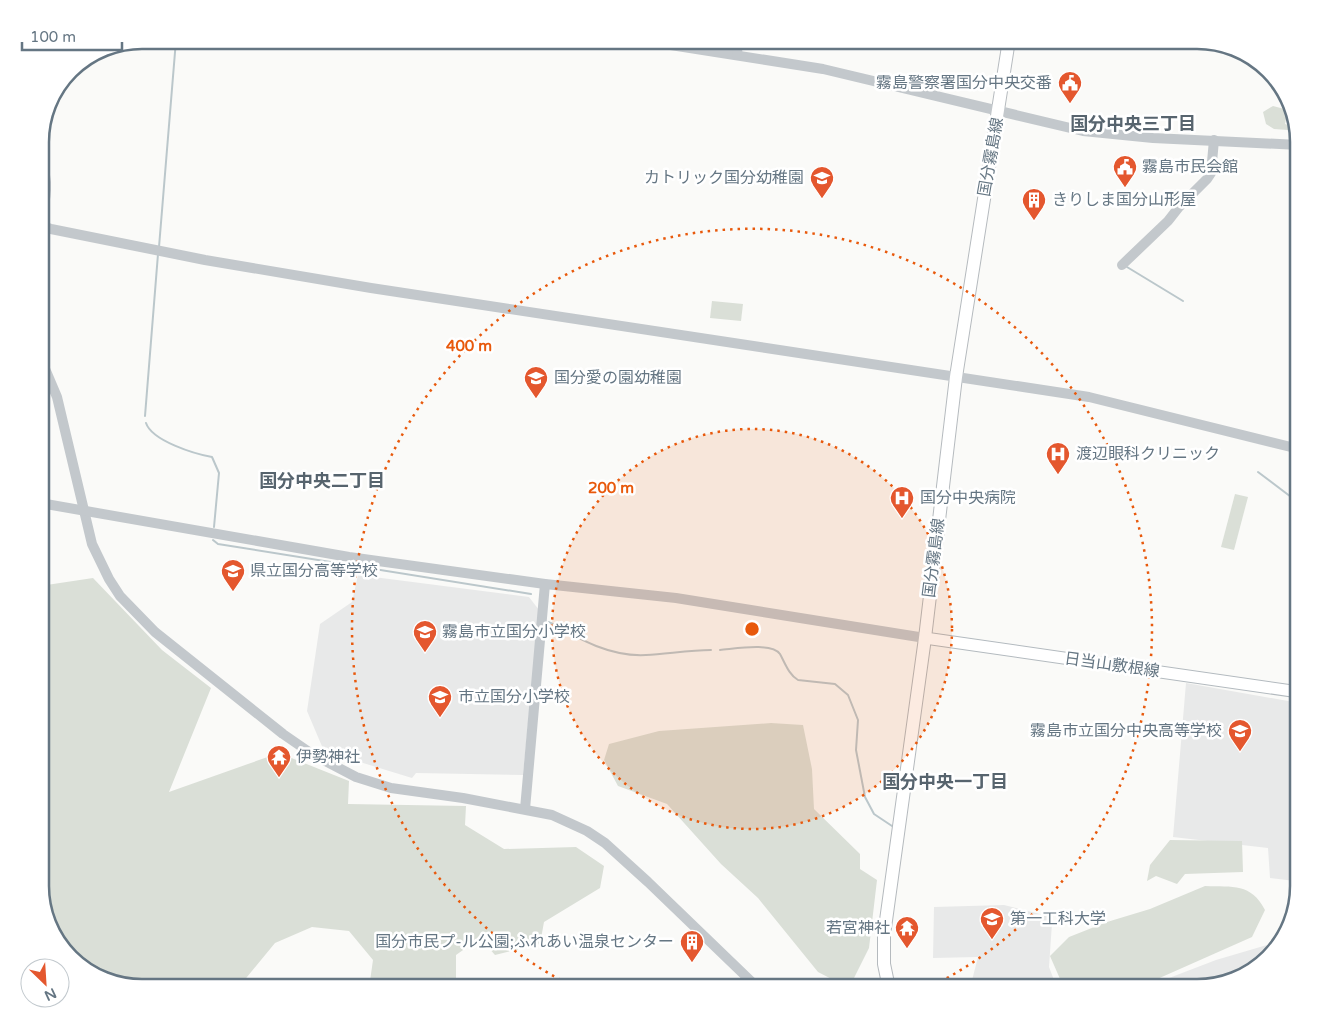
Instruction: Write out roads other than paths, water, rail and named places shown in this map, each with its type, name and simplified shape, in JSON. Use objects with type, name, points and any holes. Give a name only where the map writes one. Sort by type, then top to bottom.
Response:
[{"type":"main road","name":"国分霧島線","points":[[887,979],[884,964],[884,935],[924,638],[956,377],[1008,49]]},
{"type":"main road","name":"日当山敷根線","points":[[924,638],[1290,691]]},
{"type":"street","points":[[701,49],[823,69],[1083,131],[1152,138],[1290,144]]},
{"type":"street","points":[[736,54],[737,49]]},
{"type":"street","points":[[1122,264],[1168,221],[1179,207],[1208,179],[1211,173],[1214,140]]},
{"type":"street","points":[[49,229],[381,289],[1109,401],[1290,447]]},
{"type":"street","points":[[49,378],[57,397],[92,544],[108,579],[134,611],[155,632],[312,754],[356,778],[391,788],[552,815],[586,831],[605,843],[749,979]]},
{"type":"street","points":[[49,504],[349,557],[545,584],[676,598],[924,638]]},
{"type":"street","points":[[525,809],[545,584]]},
{"type":"waterway","points":[[159,247],[175,49]]},
{"type":"waterway","points":[[145,416],[158,254]]},
{"type":"waterway","points":[[1127,267],[1183,301]]},
{"type":"waterway","points":[[146,423],[150,430],[165,441],[185,450],[212,457],[219,473],[214,527]]},
{"type":"waterway","points":[[1258,472],[1290,496]]},
{"type":"waterway","points":[[213,540],[218,544],[531,594]]},
{"type":"waterway","points":[[549,622],[595,646],[620,653],[646,655],[711,650]]},
{"type":"waterway","points":[[720,650],[752,647],[776,650],[790,672],[798,680],[835,684],[848,695],[858,720],[856,750],[865,797],[874,814],[892,826]]},
{"type":"place","name":"霧島警察署国分中央交番","points":[[1070,104]]},
{"type":"place","name":"霧島市民会館","points":[[1125,188]]},
{"type":"place","name":"カトリック国分幼稚園","points":[[822,199]]},
{"type":"place","name":"きりしま国分山形屋","points":[[1034,221]]},
{"type":"place","name":"国分愛の園幼稚園","points":[[536,399]]},
{"type":"place","name":"渡辺眼科クリニック","points":[[1058,475]]},
{"type":"place","name":"国分中央病院","points":[[902,519]]},
{"type":"place","name":"県立国分高等学校","points":[[233,592]]},
{"type":"place","name":"霧島市立国分小学校","points":[[425,653]]},
{"type":"place","name":"市立国分小学校","points":[[440,718]]},
{"type":"place","name":"霧島市立国分中央高等学校","points":[[1240,752]]},
{"type":"place","name":"伊勢神社","points":[[279,778]]},
{"type":"place","name":"第一工科大学","points":[[992,940]]},
{"type":"place","name":"若宮神社","points":[[907,949]]},
{"type":"place","name":"国分市民プ-ル公園;ふれあい温泉センター","points":[[692,963]]},
{"type":"district","name":"国分中央三丁目","points":[[1133,124]]},
{"type":"district","name":"国分中央二丁目","points":[[322,481]]},
{"type":"district","name":"国分中央一丁目","points":[[945,782]]}]
